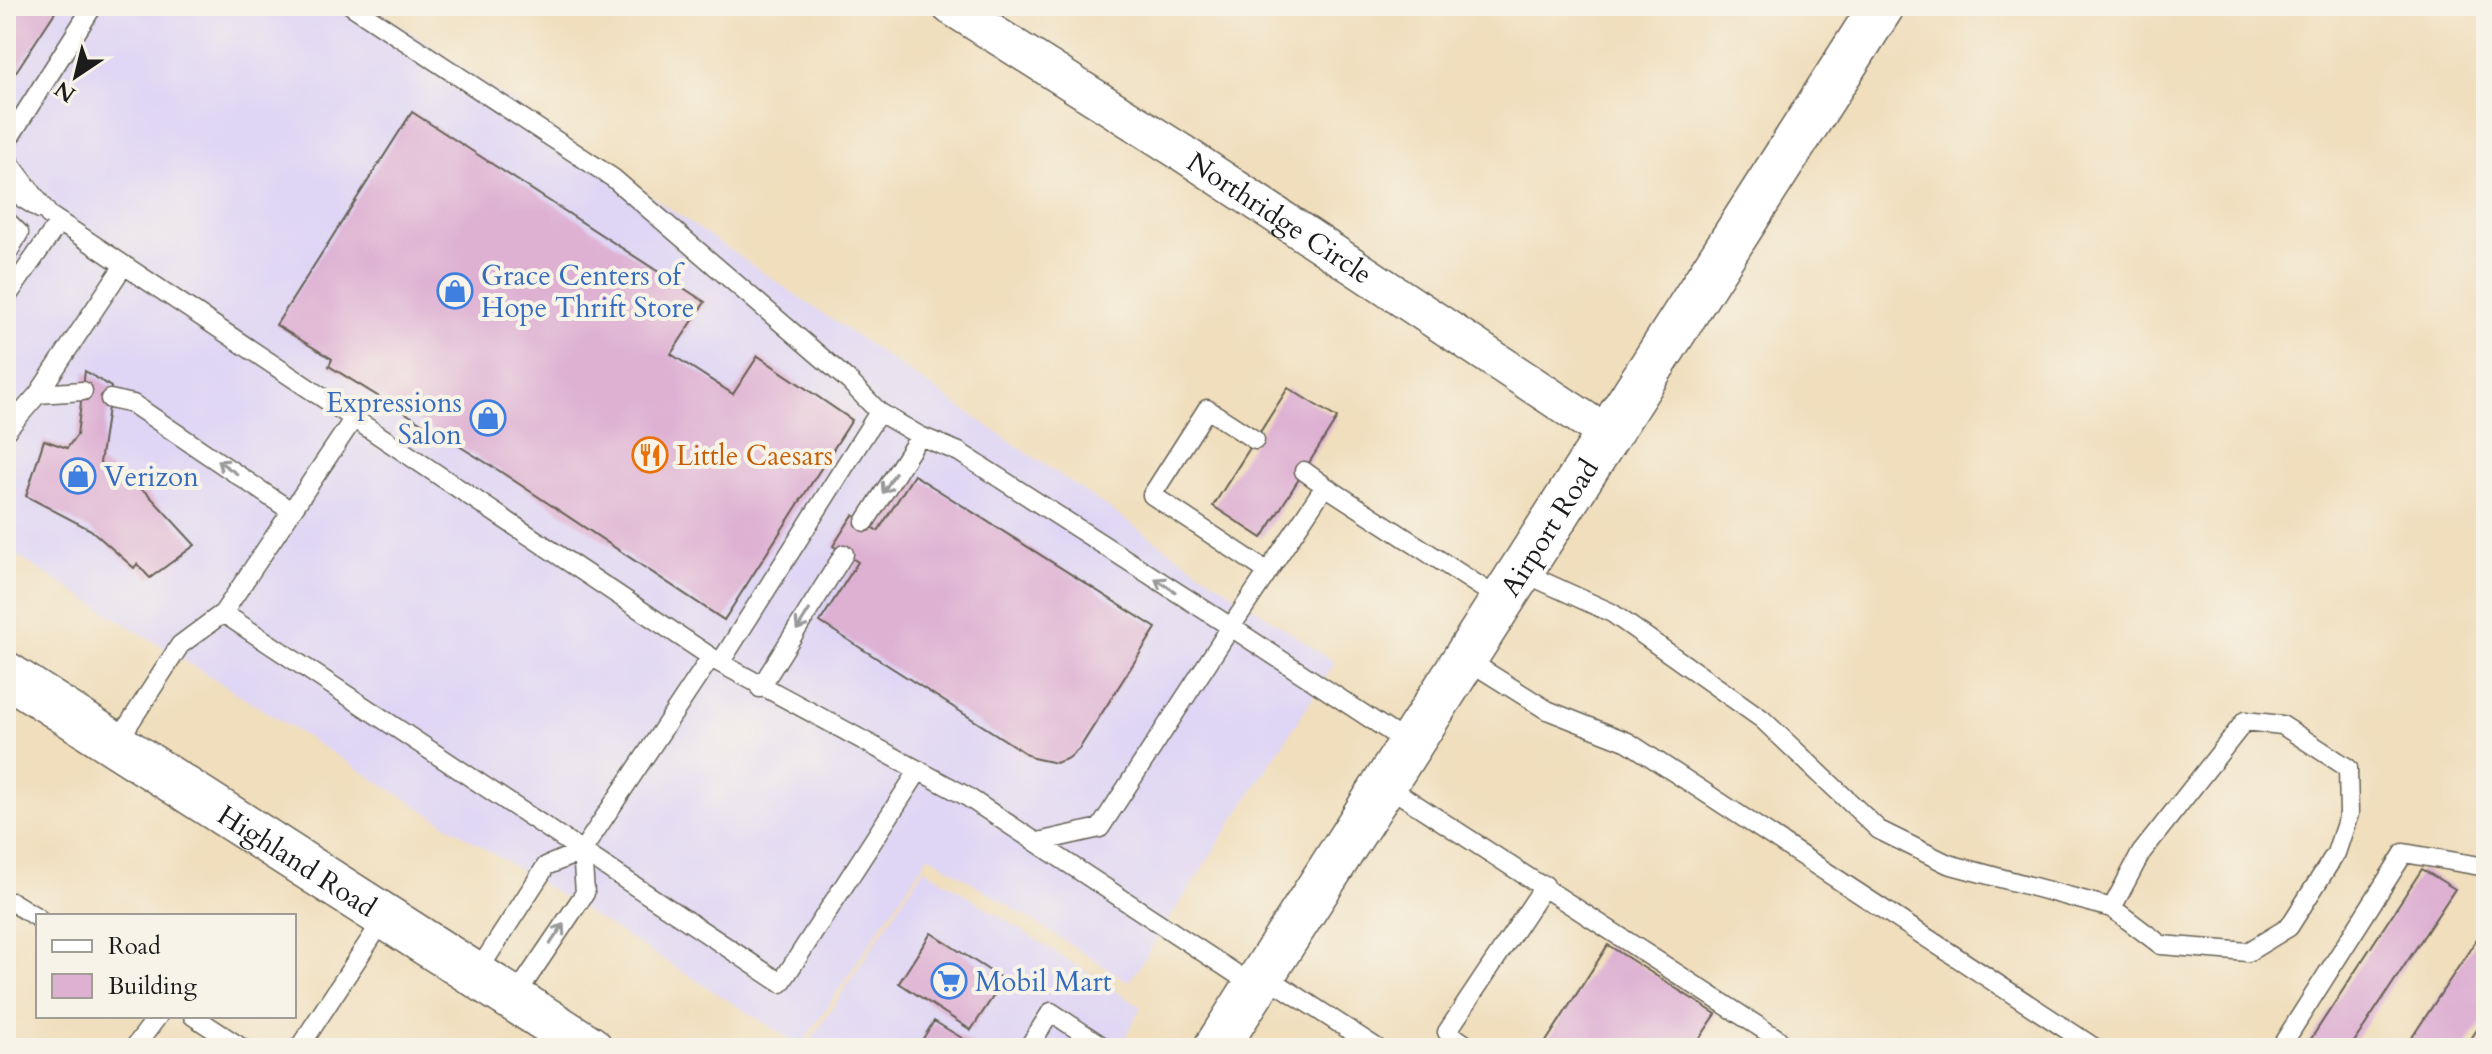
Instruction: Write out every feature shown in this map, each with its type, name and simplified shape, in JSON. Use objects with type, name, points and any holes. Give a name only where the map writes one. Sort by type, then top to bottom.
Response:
[{"type":"main road","name":"Airport Road","points":[[1216,1048],[1882,6]]},
{"type":"main road","name":"Highland Road","points":[[6,674],[590,1048]]},
{"type":"street","name":"Northridge Circle","points":[[950,6],[1184,154],[1607,434]]},
{"type":"lane","points":[[6,143],[93,6]]},
{"type":"lane","points":[[352,6],[613,178],[849,381],[879,412],[920,436],[959,452],[1410,744]]},
{"type":"lane","points":[[6,158],[54,218]]},
{"type":"lane","points":[[6,188],[760,688],[919,770],[1260,981],[1377,1048]]},
{"type":"lane","points":[[6,298],[54,218]]},
{"type":"lane","points":[[6,220],[19,233],[6,256]]},
{"type":"lane","points":[[6,431],[38,394],[124,265]]},
{"type":"lane","points":[[38,394],[83,391]]},
{"type":"lane","points":[[110,399],[133,404],[291,511]]},
{"type":"lane","points":[[1255,440],[1207,409],[1152,495],[1268,572]]},
{"type":"lane","points":[[475,975],[546,866],[582,851],[716,660],[879,412]]},
{"type":"lane","points":[[116,744],[180,645],[223,613],[354,418]]},
{"type":"lane","points":[[865,522],[920,436]]},
{"type":"lane","points":[[1304,471],[1325,486],[1510,585],[1612,613],[1762,719],[1879,830],[1948,864],[2112,908],[2161,945],[2248,952],[2289,927],[2336,853],[2349,814],[2348,768],[2282,725],[2245,721],[2141,853],[2112,908]]},
{"type":"lane","points":[[1038,842],[1100,828],[1325,486]]},
{"type":"lane","points":[[760,688],[844,554]]},
{"type":"lane","points":[[223,613],[781,983],[919,770]]},
{"type":"lane","points":[[1464,658],[1547,710],[1628,742],[2095,1048]]},
{"type":"lane","points":[[1384,784],[1545,885],[1778,1039],[1772,1048]]},
{"type":"lane","points":[[513,999],[585,893],[582,851]]},
{"type":"lane","points":[[2280,1048],[2404,853],[2486,867]]},
{"type":"lane","points":[[1471,1048],[1447,1032],[1545,885]]},
{"type":"lane","points":[[6,904],[12,902],[36,917]]},
{"type":"lane","points":[[299,1048],[385,917]]},
{"type":"lane","points":[[1028,1048],[1051,1012],[1105,1048]]},
{"type":"lane","points":[[134,1048],[156,1018]]},
{"type":"lane","points":[[196,1018],[242,1048]]},
{"type":"shaded area","points":[[6,6],[372,6],[1335,663],[1129,982],[929,855],[801,1046],[6,549]]},
{"type":"shaded area","points":[[924,868],[1141,1007],[1120,1048],[806,1048]]},
{"type":"building","points":[[6,6],[59,6],[6,87]]},
{"type":"building","points":[[412,112],[705,302],[671,354],[733,394],[758,356],[852,420],[724,620],[498,470],[329,366],[332,359],[276,325]]},
{"type":"building","name":"Verizon","points":[[85,371],[111,387],[100,463],[147,493],[195,545],[150,578],[137,564],[134,568],[91,530],[26,496],[44,440],[67,448],[77,435]]},
{"type":"building","points":[[1288,388],[1337,418],[1262,538],[1213,506]]},
{"type":"building","points":[[914,475],[1156,628],[1079,749],[1069,758],[1056,763],[1033,758],[820,622],[858,562],[833,546],[853,515],[878,531]]},
{"type":"building","points":[[2422,869],[2455,889],[2350,1048],[2305,1048]]},
{"type":"building","points":[[2486,925],[2486,1016],[2465,1048],[2405,1048]]},
{"type":"building","points":[[931,933],[1004,980],[971,1030],[899,983]]},
{"type":"building","points":[[1608,945],[1716,1014],[1693,1048],[1542,1048]]},
{"type":"building","points":[[934,1021],[978,1048],[917,1048]]},
{"type":"place","name":"Grace Centers of Hope Thrift Store","points":[[455,291]]},
{"type":"place","name":"Expressions Salon","points":[[488,418]]},
{"type":"place","name":"Little Caesars","points":[[650,455]]},
{"type":"place","name":"Verizon","points":[[78,476]]},
{"type":"place","name":"Mobil Mart","points":[[949,981]]}]
